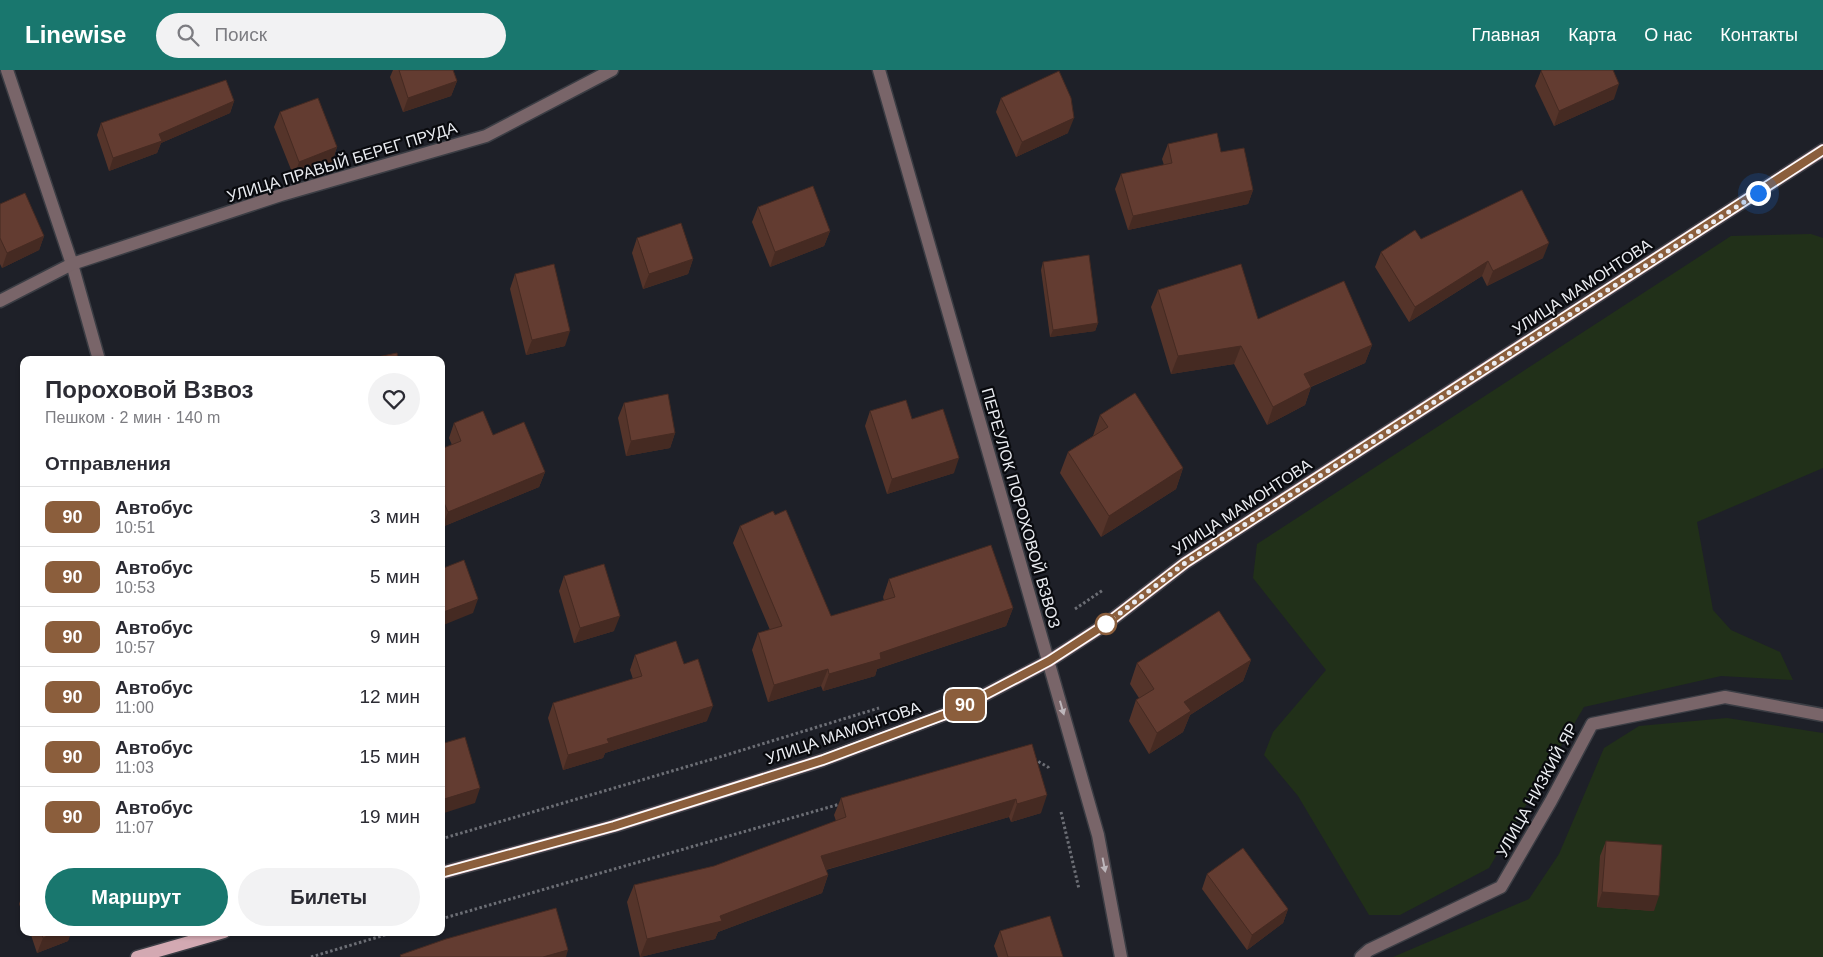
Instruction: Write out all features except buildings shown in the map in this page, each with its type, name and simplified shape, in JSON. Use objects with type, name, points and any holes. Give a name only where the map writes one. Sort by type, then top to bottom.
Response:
[{"type":"main road","name":"УЛИЦА МАМОНТОВА","points":[[445,872],[614,826],[823,760],[954,711],[1049,661],[1106,624],[1185,563],[1823,150]]},
{"type":"main road","points":[[137,957],[210,936]]},
{"type":"street","points":[[7,70],[72,264],[99,356]]},
{"type":"street","name":"УЛИЦА ПРАВЫЙ БЕРЕГ ПРУДА","points":[[0,301],[72,264],[281,196],[486,136],[612,70]]},
{"type":"street","name":"ПЕРЕУЛОК ПОРОХОВОЙ ВЗВОЗ","points":[[879,70],[1098,835],[1121,957]]},
{"type":"street","name":"УЛИЦА НИЗКИЙ ЯР","points":[[1361,957],[1369,950],[1501,887],[1552,801],[1592,724],[1725,697],[1823,715]]},
{"type":"path","points":[[1041,634],[1103,589]]},
{"type":"path","points":[[445,837],[723,756],[886,706]]},
{"type":"path","points":[[1031,758],[1048,768],[1051,774]]},
{"type":"path","points":[[445,918],[842,804]]},
{"type":"path","points":[[1060,806],[1079,890]]},
{"type":"path","points":[[311,957],[382,936]]},
{"type":"green space","points":[[1811,234],[1823,238],[1823,468],[1697,522],[1713,610],[1731,630],[1780,652],[1793,680],[1721,676],[1584,707],[1489,868],[1400,915],[1369,915],[1298,796],[1264,755],[1273,732],[1326,670],[1253,578],[1257,544],[1731,236]]},
{"type":"green space","points":[[1727,718],[1823,733],[1823,957],[1393,957],[1529,899],[1559,854],[1604,748],[1639,726]]},
{"type":"bus line","name":"90","points":[[445,872],[614,826],[823,760],[954,711],[1033,670],[1106,624],[1185,563],[1823,150]]},
{"type":"route","points":[[1106,624],[1185,563],[1758,193]]}]
